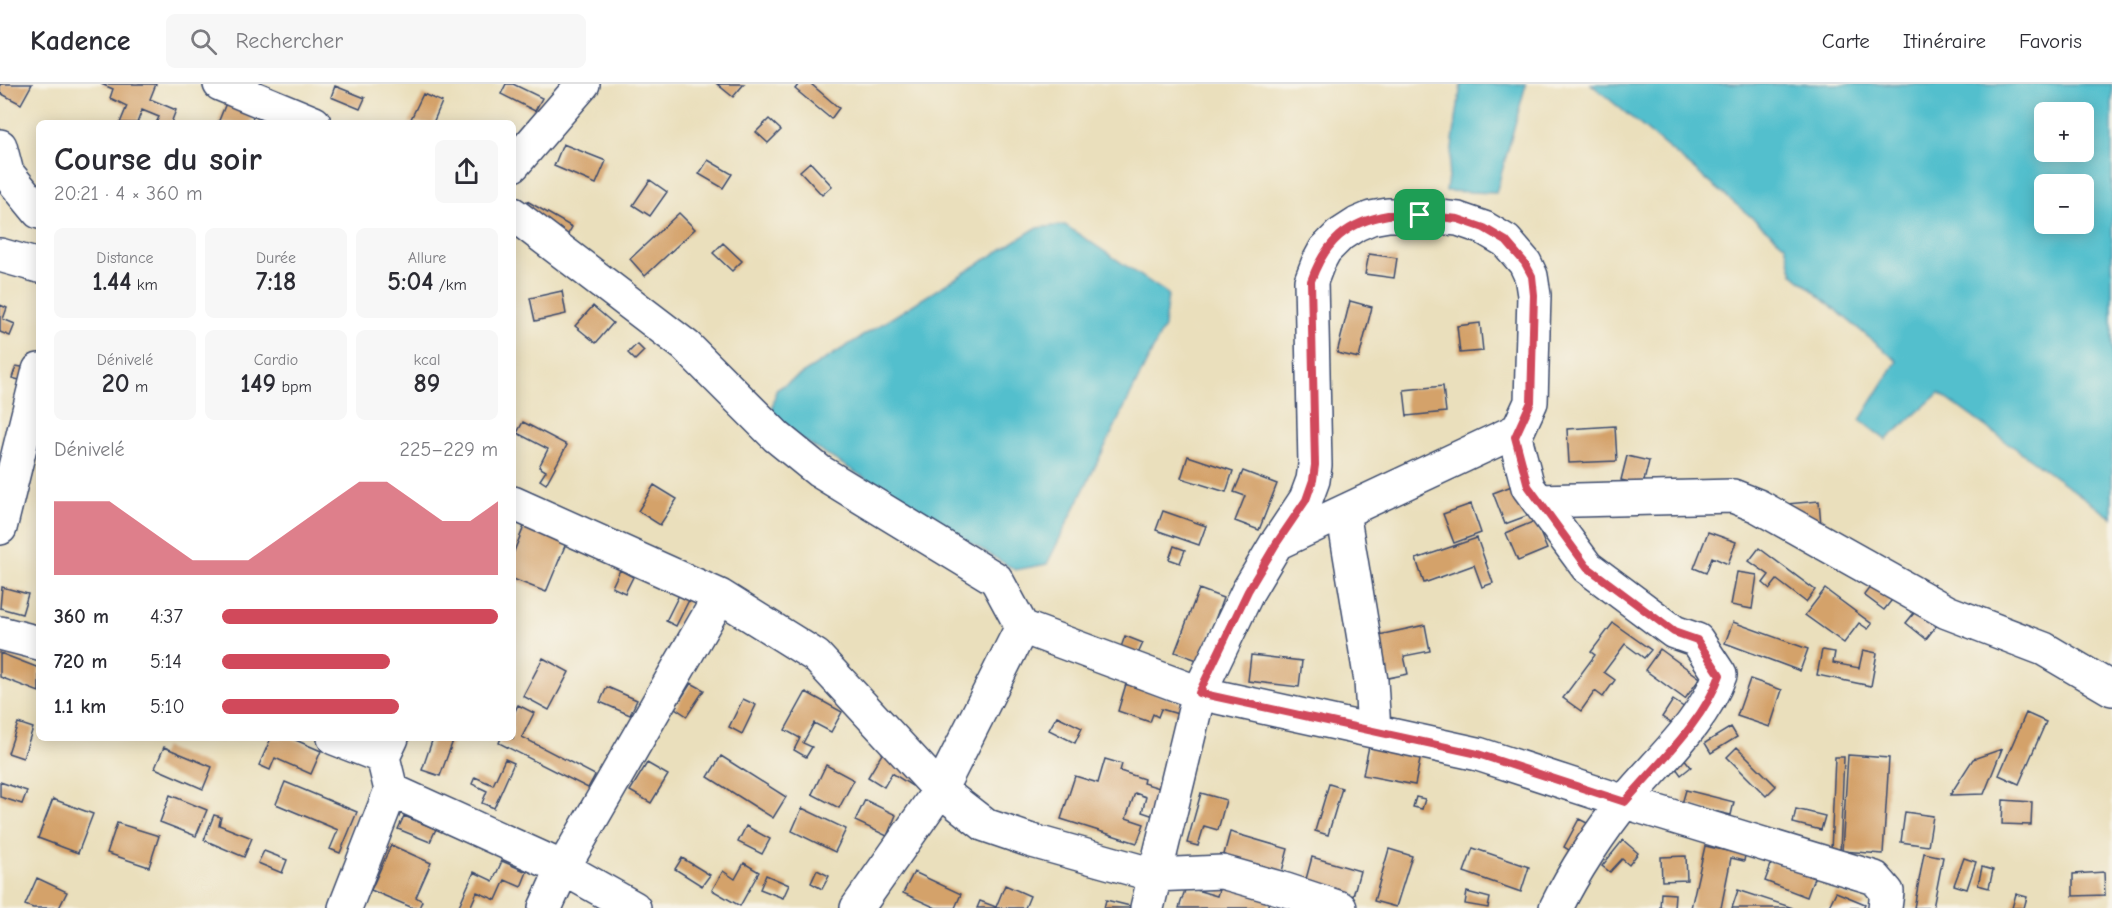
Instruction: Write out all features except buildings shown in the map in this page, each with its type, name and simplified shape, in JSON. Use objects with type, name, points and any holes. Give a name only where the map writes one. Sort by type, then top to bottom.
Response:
[{"type":"street","points":[[220,84],[307,120]]},
{"type":"street","points":[[516,162],[583,84]]},
{"type":"street","points":[[0,146],[7,173],[36,208]]},
{"type":"street","points":[[1147,908],[1199,693],[1248,591],[1306,500],[1313,480],[1315,465],[1311,281],[1318,263],[1325,250],[1340,235],[1357,224],[1371,218],[1388,215],[1420,215],[1458,219],[1484,228],[1506,241],[1525,263],[1532,276],[1534,295],[1531,402],[1515,437],[1528,486],[1587,567],[1674,632],[1697,640],[1720,675],[1713,694],[1696,719],[1625,802],[1566,888],[1556,908]]},
{"type":"street","points":[[516,216],[686,346],[777,437],[819,471],[996,579],[1022,627],[1199,693],[1478,754],[1625,802],[1875,878],[1887,892],[1885,908]]},
{"type":"street","points":[[0,255],[36,265]]},
{"type":"street","points":[[0,528],[36,382]]},
{"type":"street","points":[[1276,544],[1518,430]]},
{"type":"street","points":[[1538,501],[1733,496],[1758,506],[1947,612],[2044,649],[2112,689]]},
{"type":"street","points":[[516,505],[720,596],[816,656],[940,790],[985,825],[1029,840],[1154,875],[1222,872],[1340,908]]},
{"type":"street","points":[[1342,512],[1371,681],[1374,731]]},
{"type":"street","points":[[545,908],[564,868],[720,596]]},
{"type":"street","points":[[857,908],[940,790],[1022,627]]},
{"type":"street","points":[[0,633],[36,642]]},
{"type":"street","points":[[345,908],[391,790],[387,747],[352,741]]},
{"type":"street","points":[[391,790],[564,868],[634,908]]},
{"type":"water","points":[[1461,84],[1526,84],[1496,193],[1446,191]]},
{"type":"water","points":[[1591,84],[2112,84],[2112,518],[1939,393],[1886,440],[1860,420],[1897,361],[1793,274],[1785,245]]},
{"type":"water","points":[[1065,225],[1168,294],[1164,327],[1047,564],[1015,570],[770,420],[776,390],[1036,228]]},
{"type":"route","points":[[1388,215],[1420,215],[1458,219],[1484,228],[1506,241],[1525,263],[1532,276],[1534,295],[1531,402],[1515,437],[1528,486],[1587,567],[1674,632],[1697,640],[1720,675],[1713,694],[1696,719],[1625,802],[1478,754],[1199,693],[1248,591],[1306,500],[1313,480],[1315,465],[1311,281],[1318,263],[1325,250],[1340,235],[1357,224],[1371,218],[1388,215]]}]
